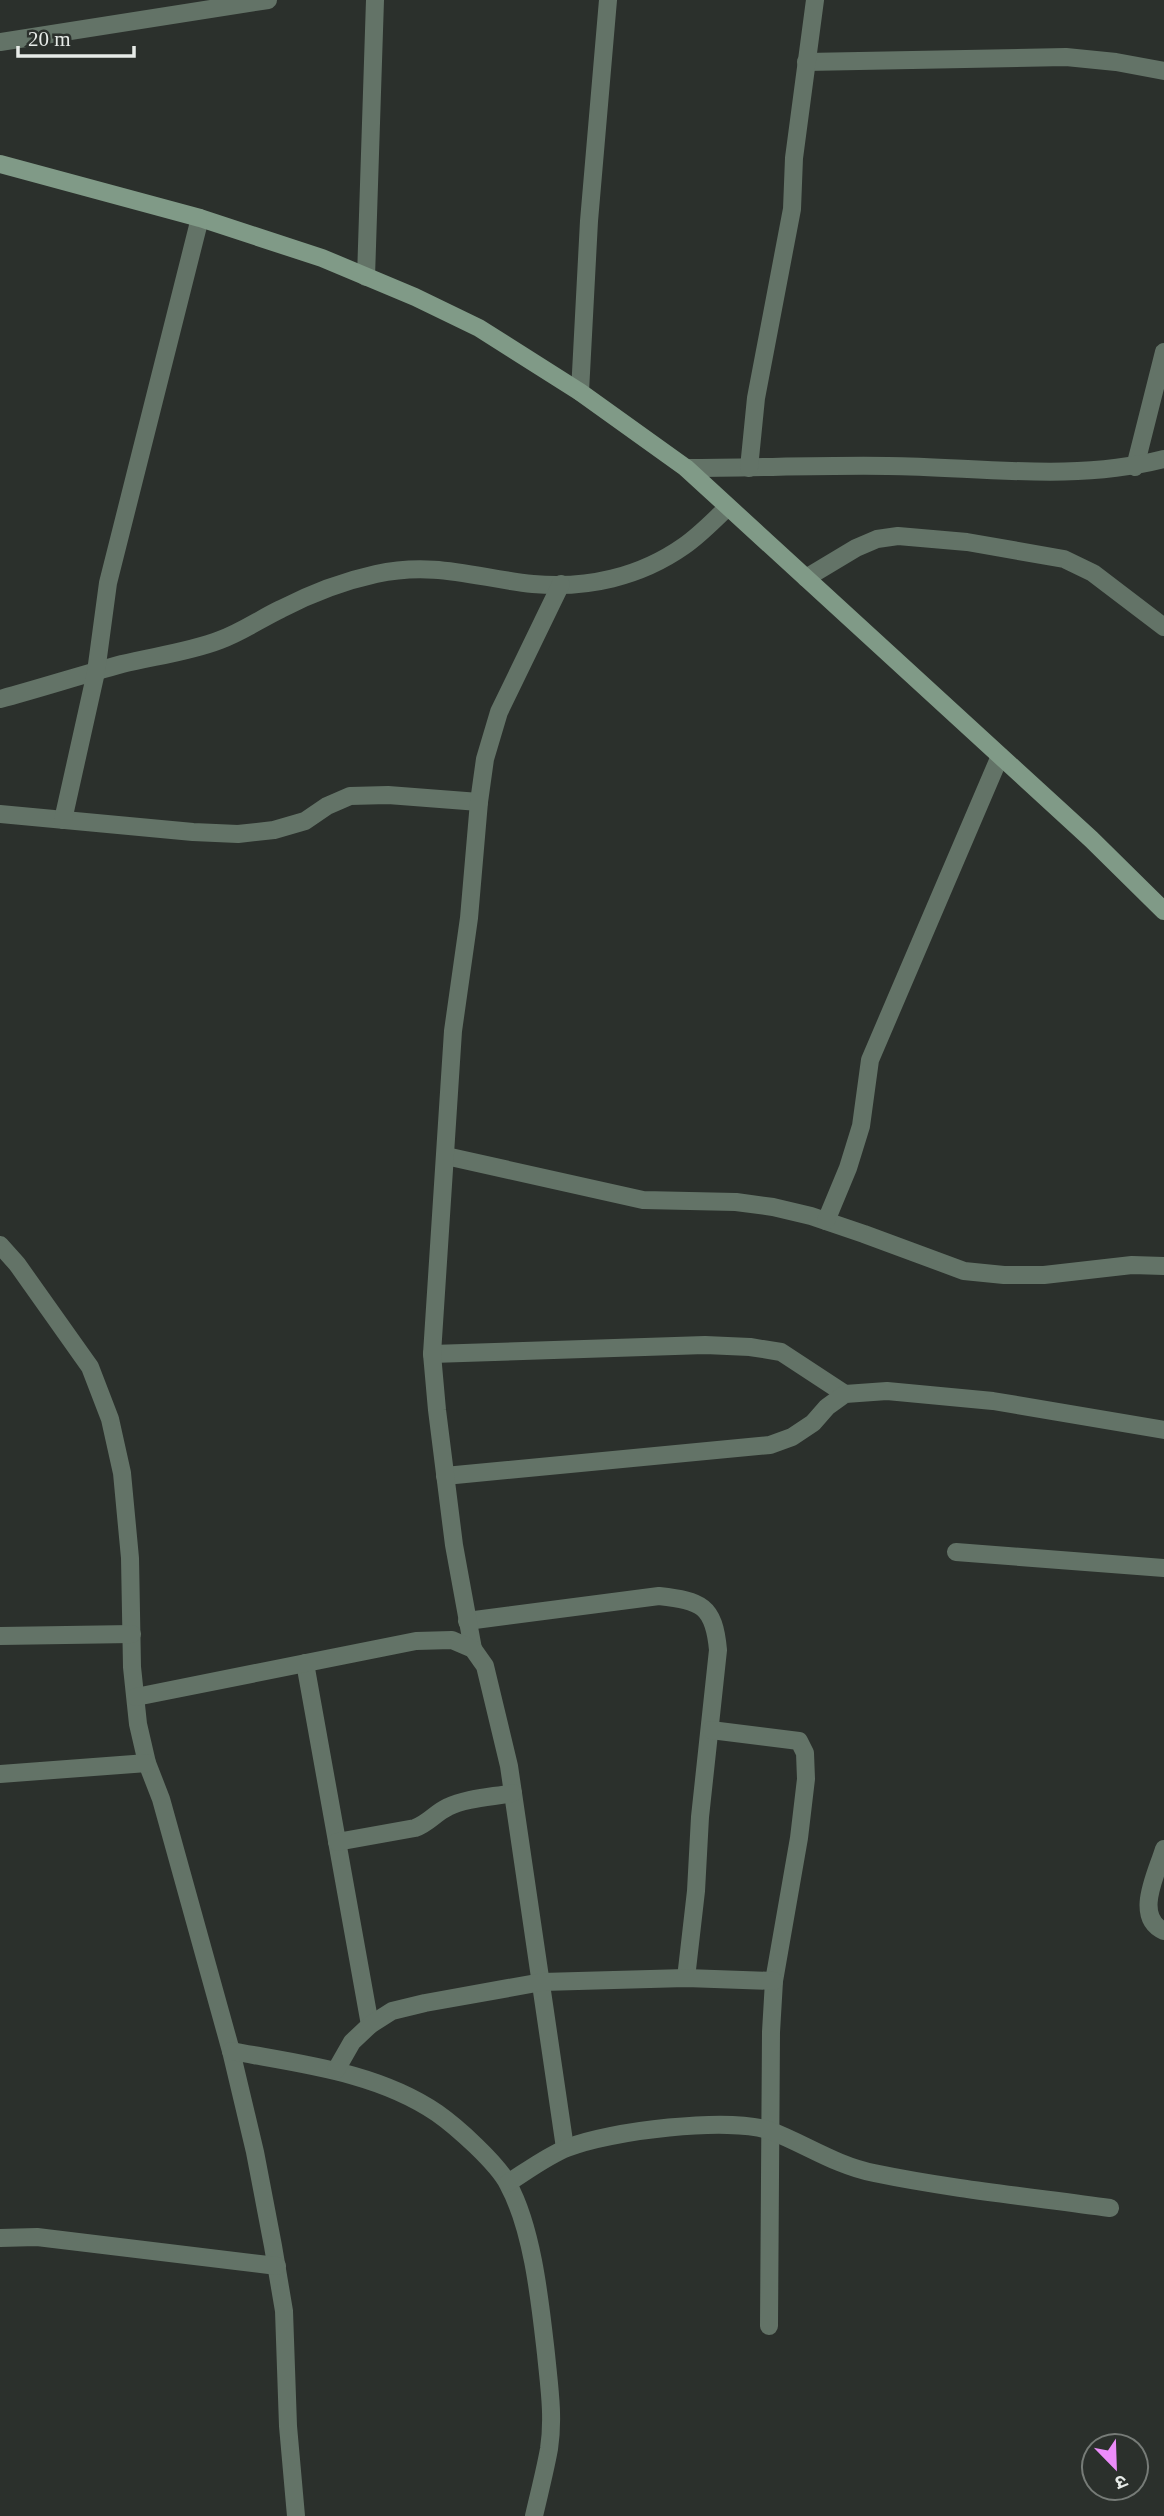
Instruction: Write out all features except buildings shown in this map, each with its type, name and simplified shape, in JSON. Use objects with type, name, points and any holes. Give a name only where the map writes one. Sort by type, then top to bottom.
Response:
[{"type":"street","points":[[0,42],[268,0]]},
{"type":"street","points":[[366,277],[374,0]]},
{"type":"street","points":[[580,392],[589,221],[608,0]]},
{"type":"street","points":[[750,468],[756,397],[792,209],[794,158],[815,0]]},
{"type":"street","points":[[806,62],[1066,57],[1116,62],[1164,71]]},
{"type":"street","points":[[0,164],[200,218],[322,258],[479,328],[580,392],[686,468],[1091,839],[1164,911]]},
{"type":"street","points":[[63,820],[96,672],[108,583],[200,218]]},
{"type":"street","points":[[1135,467],[1164,352]]},
{"type":"street","points":[[686,468],[888,466],[1040,472],[1135,467],[1164,459]]},
{"type":"street","points":[[0,699],[219,641],[300,600],[376,574],[429,568],[533,583],[613,580],[650,566],[685,546],[728,507]]},
{"type":"street","points":[[806,578],[856,548],[877,539],[898,536],[967,542],[1063,559],[1093,573],[1164,627]]},
{"type":"street","points":[[472,1650],[454,1545],[436,1410],[432,1354],[453,1031],[469,918],[485,759],[499,712],[561,584]]},
{"type":"street","points":[[826,1221],[848,1168],[861,1126],[870,1060],[1000,756]]},
{"type":"street","points":[[0,814],[238,834],[274,830],[305,821],[327,806],[350,796],[388,795],[479,802]]},
{"type":"street","points":[[446,1156],[643,1200],[736,1202],[773,1207],[826,1221],[964,1271],[1044,1275],[1132,1265],[1164,1266]]},
{"type":"street","points":[[0,1245],[17,1264],[90,1367],[110,1419],[122,1473],[130,1558],[138,1724],[231,2051],[255,2152],[284,2311],[288,2426],[296,2516]]},
{"type":"street","points":[[432,1354],[705,1345],[750,1347],[781,1352],[845,1394]]},
{"type":"street","points":[[445,1476],[770,1445],[792,1437],[813,1423],[827,1407],[845,1394],[887,1391],[993,1401],[1164,1430]]},
{"type":"street","points":[[957,1552],[1164,1568]]},
{"type":"street","points":[[467,1621],[659,1596],[687,1599],[707,1610],[716,1627],[718,1650],[686,1978]]},
{"type":"street","points":[[0,1636],[132,1634]]},
{"type":"street","points":[[136,1698],[416,1641],[452,1640],[472,1650],[485,1666],[513,1793],[565,2148]]},
{"type":"street","points":[[305,1663],[370,2025]]},
{"type":"street","points":[[711,1730],[799,1741],[805,1753],[806,1779],[799,1838],[774,1981],[769,2130],[769,2326]]},
{"type":"street","points":[[0,1774],[147,1763]]},
{"type":"street","points":[[337,1842],[415,1828],[427,1824],[446,1808],[462,1802],[513,1793]]},
{"type":"street","points":[[1164,1849],[1148,1903],[1149,1917],[1156,1927],[1164,1931]]},
{"type":"street","points":[[335,2070],[352,2042],[370,2025],[392,2011],[425,2003],[542,1982],[686,1978],[774,1981]]},
{"type":"street","points":[[231,2051],[335,2070],[389,2088],[437,2113],[476,2146],[508,2183],[525,2227],[540,2302],[551,2405],[549,2448],[534,2516]]},
{"type":"street","points":[[508,2183],[565,2148],[594,2138],[731,2124],[769,2130],[821,2155],[871,2173],[1110,2208]]},
{"type":"street","points":[[0,2238],[37,2237],[276,2266]]}]
